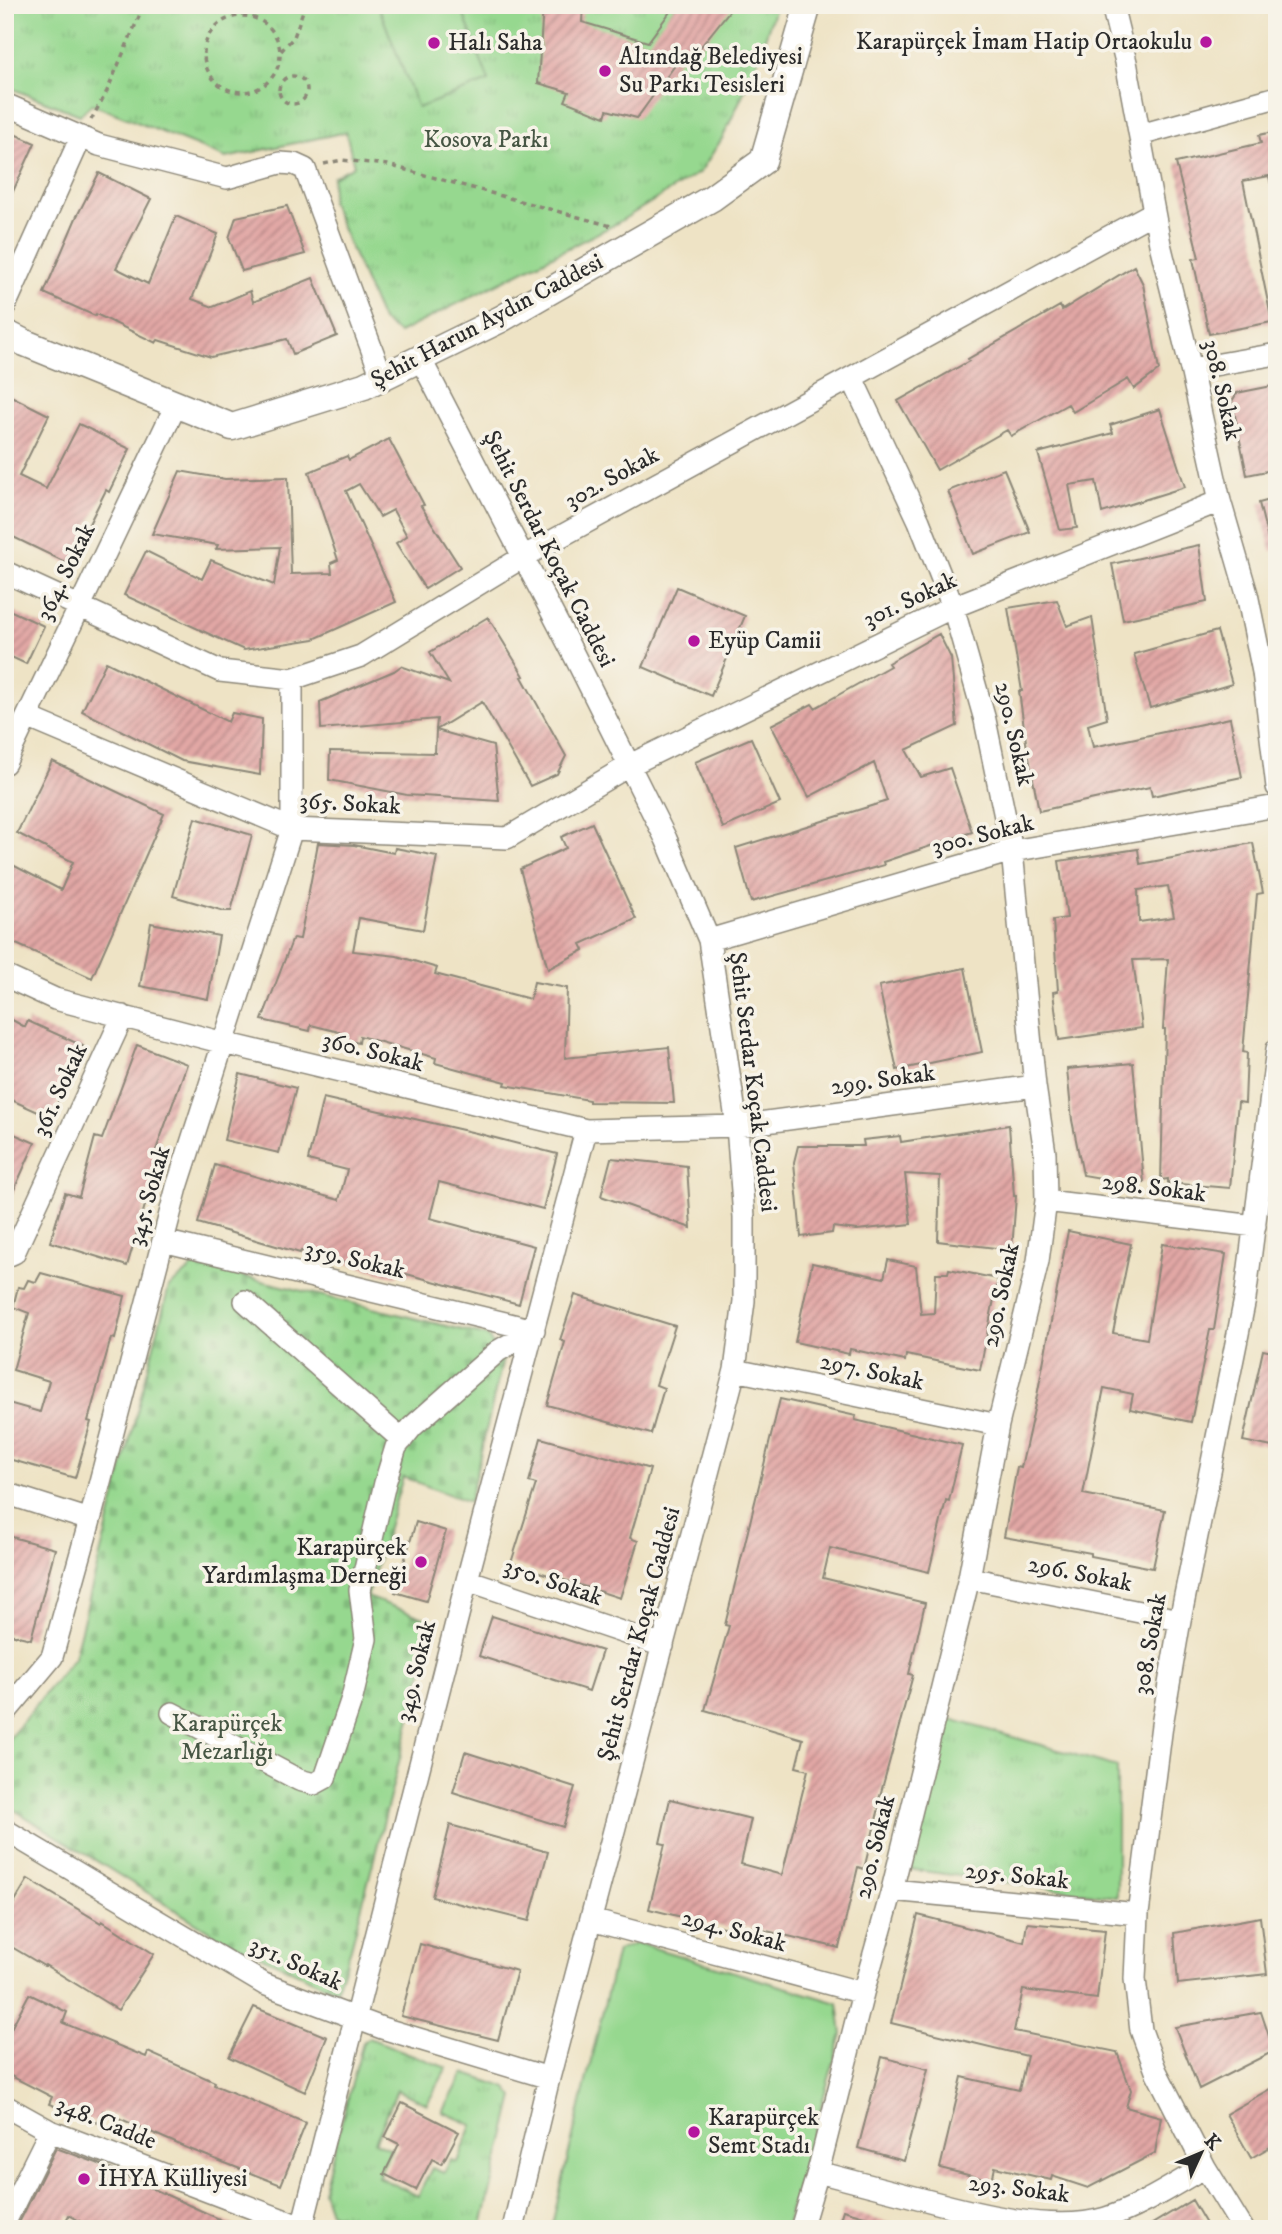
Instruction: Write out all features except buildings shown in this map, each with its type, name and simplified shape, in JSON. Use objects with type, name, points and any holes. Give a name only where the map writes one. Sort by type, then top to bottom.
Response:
[{"type":"main road","name":"Şehit Harun Aydın Caddesi","points":[[5,333],[232,427],[364,386],[501,319],[712,198],[763,160],[808,5]]},
{"type":"street","name":"308. Sokak","points":[[1112,5],[1126,62],[1160,244],[1220,501],[1250,607],[1263,672],[1277,787]]},
{"type":"street","points":[[1140,135],[1277,97]]},
{"type":"street","points":[[5,104],[99,145],[228,178],[280,163],[294,164],[305,169],[382,377]]},
{"type":"street","points":[[5,306],[81,137]]},
{"type":"street","name":"302. Sokak","points":[[5,572],[220,671],[292,679],[361,656],[523,557],[1154,212]]},
{"type":"street","points":[[1191,369],[1277,354]]},
{"type":"street","name":"Şehit Serdar Koçak Caddesi","points":[[420,358],[630,765],[666,839],[709,940],[737,1126],[745,1265],[744,1301],[735,1370],[549,2078],[513,2229]]},
{"type":"street","name":"290. Sokak","points":[[801,2229],[892,1890],[969,1578],[998,1425],[1038,1261],[1045,1201],[1045,1153],[1035,1086],[1012,851],[985,720],[953,607],[919,522],[852,378]]},
{"type":"street","name":"364. Sokak","points":[[5,763],[176,405]]},
{"type":"street","name":"301. Sokak","points":[[630,765],[953,607],[1220,501]]},
{"type":"street","name":"345. Sokak","points":[[5,1713],[52,1657],[177,1187],[292,829],[292,679]]},
{"type":"street","name":"365. Sokak","points":[[27,718],[292,829],[507,838],[630,765]]},
{"type":"street","name":"300. Sokak","points":[[709,940],[1012,851],[1277,806]]},
{"type":"street","name":"360. Sokak","points":[[5,976],[55,999],[223,1043],[586,1130],[737,1126]]},
{"type":"street","name":"361. Sokak","points":[[5,1257],[14,1253],[123,1017]]},
{"type":"street","name":"308. Sokak","points":[[1243,2229],[1205,2167],[1156,2071],[1141,2030],[1135,1979],[1138,1914],[1162,1725],[1180,1620],[1245,1299],[1277,1049]]},
{"type":"street","name":"299. Sokak","points":[[737,1126],[1035,1086]]},
{"type":"street","name":"349. Sokak","points":[[305,2228],[354,2018],[586,1130]]},
{"type":"street","name":"298. Sokak","points":[[1045,1201],[1255,1226]]},
{"type":"street","name":"359. Sokak","points":[[163,1241],[534,1330]]},
{"type":"street","points":[[245,1301],[402,1440]]},
{"type":"street","points":[[173,1713],[299,1780],[314,1784],[325,1777],[352,1698],[366,1639],[360,1590],[396,1447],[412,1427],[498,1351],[534,1330]]},
{"type":"street","name":"297. Sokak","points":[[735,1370],[998,1425]]},
{"type":"street","points":[[5,1493],[90,1520]]},
{"type":"street","name":"296. Sokak","points":[[969,1578],[1180,1620]]},
{"type":"street","name":"350. Sokak","points":[[467,1580],[663,1646]]},
{"type":"street","name":"351. Sokak","points":[[5,1830],[264,1984],[354,2018],[549,2078]]},
{"type":"street","name":"295. Sokak","points":[[892,1890],[1138,1914]]},
{"type":"street","name":"294. Sokak","points":[[592,1920],[863,1993]]},
{"type":"street","name":"348. Cadde","points":[[5,2106],[50,2131],[251,2219],[305,2228]]},
{"type":"street","points":[[5,2222],[50,2131]]},
{"type":"street","name":"293. Sokak","points":[[818,2172],[989,2216],[1071,2224],[1104,2219],[1130,2209],[1205,2167]]},
{"type":"path","points":[[81,137],[107,91],[144,5]]},
{"type":"path","points":[[281,51],[294,37],[305,5]]},
{"type":"path","points":[[237,16],[261,20],[278,39],[281,51],[280,65],[265,86],[240,93],[217,83],[204,61],[208,36],[225,19],[237,16]]},
{"type":"path","points":[[274,76],[282,81]]},
{"type":"path","points":[[290,76],[300,77],[306,84],[306,97],[294,104],[285,102],[279,95],[282,81],[290,76]]},
{"type":"path","points":[[305,169],[342,160],[387,165],[646,236]]},
{"type":"green space","name":"Kosova Parkı","points":[[5,5],[776,5],[755,68],[723,137],[700,172],[614,225],[399,333],[382,321],[331,202],[333,177],[354,166],[346,132],[226,158],[92,104],[80,115],[5,86]]},
{"type":"green space","name":"Halı Saha","points":[[378,5],[460,5],[489,81],[418,108]]},
{"type":"green space","name":"Karapürçek Mezarlığı","points":[[196,1265],[487,1336],[503,1359],[469,1502],[403,1477],[367,1597],[435,1622],[351,1948],[336,1991],[219,1937],[5,1804],[5,1744],[74,1657],[169,1287]]},
{"type":"green space","points":[[947,1718],[1117,1767],[1117,1897],[907,1869]]},
{"type":"green space","name":"Karapürçek Semt Stadı","points":[[637,1943],[838,2003],[842,2034],[785,2229],[551,2229],[617,1951]]},
{"type":"green space","points":[[369,2038],[447,2068],[427,2104],[397,2090],[375,2142],[391,2149],[378,2177],[418,2196],[432,2168],[444,2173],[451,2160],[458,2162],[472,2125],[443,2112],[464,2073],[507,2088],[514,2097],[481,2229],[373,2229],[330,2212],[323,2191],[363,2042]]},
{"type":"place","name":"Karapürçek İmam Hatip Ortaokulu","points":[[1206,42]]},
{"type":"place","name":"Halı Saha","points":[[434,43]]},
{"type":"place","name":"Altındağ Belediyesi Su Parkı Tesisleri","points":[[605,71]]},
{"type":"place","name":"Eyüp Camii","points":[[694,641]]},
{"type":"place","name":"Karapürçek Yardımlaşma Derneği","points":[[421,1562]]},
{"type":"place","name":"Karapürçek Semt Stadı","points":[[694,2132]]},
{"type":"place","name":"İHYA Külliyesi","points":[[84,2179]]}]
